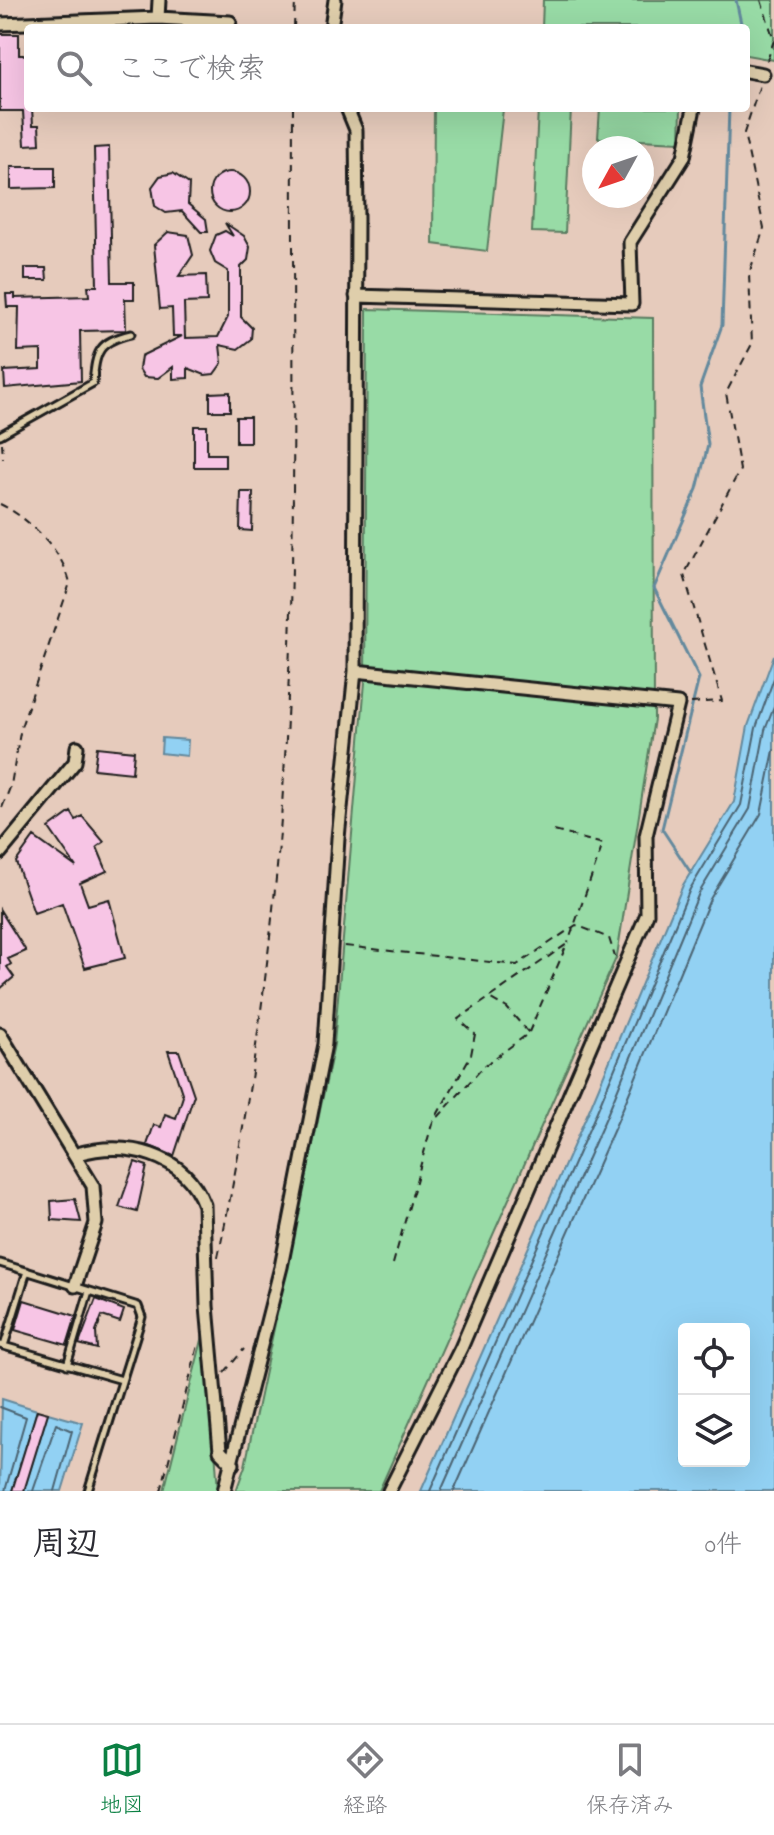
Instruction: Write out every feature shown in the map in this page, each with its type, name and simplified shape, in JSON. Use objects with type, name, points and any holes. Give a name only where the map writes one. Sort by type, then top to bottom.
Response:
[{"type":"street","points":[[158,18],[159,0]]},
{"type":"street","points":[[332,24],[335,0]]},
{"type":"street","points":[[0,24],[158,18],[230,22]]},
{"type":"street","points":[[750,72],[763,74]]},
{"type":"street","points":[[224,1491],[281,1267],[325,1044],[355,671],[356,130],[349,112]]},
{"type":"street","points":[[356,296],[632,304],[630,242],[684,157],[693,112]]},
{"type":"street","points":[[355,671],[678,704],[646,836],[647,914],[461,1348],[389,1491]]},
{"type":"street","points":[[0,853],[75,762],[77,747]]},
{"type":"street","points":[[0,1034],[77,1154],[93,1186],[96,1223],[75,1286]]},
{"type":"street","points":[[77,1154],[105,1146],[126,1148],[181,1168],[199,1190],[204,1205],[220,1451],[233,1464]]},
{"type":"lane","points":[[1,434],[93,383],[95,359],[104,345],[110,339],[131,334]]},
{"type":"lane","points":[[0,1263],[138,1306],[142,1317],[88,1491]]},
{"type":"lane","points":[[27,1271],[2,1346],[122,1380]]},
{"type":"lane","points":[[67,1365],[89,1291]]},
{"type":"path","points":[[294,24],[295,0]]},
{"type":"path","points":[[678,704],[722,701],[684,575],[740,470],[726,393],[752,344],[749,274],[764,228],[744,133],[774,40],[761,0]]},
{"type":"path","points":[[217,1262],[241,1146],[268,950],[287,719],[293,112]]},
{"type":"path","points":[[1,434],[3,458]]},
{"type":"path","points":[[0,504],[25,517],[66,568],[70,583],[21,727],[11,785],[0,813]]},
{"type":"path","points":[[432,1124],[484,1066],[529,1033],[576,925],[603,844],[554,831]]},
{"type":"path","points":[[331,944],[517,965],[576,925]]},
{"type":"path","points":[[576,925],[609,938],[620,976]]},
{"type":"path","points":[[393,1264],[432,1124],[471,1055],[475,1034],[458,1019],[567,944]]},
{"type":"path","points":[[489,998],[507,1008],[529,1033]]},
{"type":"path","points":[[161,1491],[201,1333]]},
{"type":"path","points":[[214,1386],[244,1349]]},
{"type":"green space","points":[[543,0],[774,0],[774,60],[750,56],[750,24],[542,24]]},
{"type":"green space","points":[[434,112],[503,112],[487,251],[433,244]]},
{"type":"green space","points":[[538,112],[571,112],[565,233],[532,232]]},
{"type":"green space","points":[[600,112],[681,112],[680,142],[654,141],[654,136],[598,136]]},
{"type":"green space","points":[[367,309],[653,318],[654,719],[617,956],[379,1491],[236,1491],[245,1466],[334,1044],[365,682]]},
{"type":"green space","points":[[206,1324],[218,1491],[164,1491]]},
{"type":"water","points":[[774,655],[774,1491],[421,1491],[590,1108],[683,885],[734,802],[748,726]]},
{"type":"water","points":[[162,738],[188,740],[187,756],[161,753]]},
{"type":"water","points":[[2,1399],[37,1410],[12,1491],[0,1491]]},
{"type":"water","points":[[48,1413],[83,1423],[62,1491],[24,1491]]},
{"type":"building","points":[[0,34],[19,34],[19,55],[24,55],[24,112],[32,112],[33,125],[39,125],[40,144],[25,145],[23,111],[0,111]]},
{"type":"building","points":[[109,147],[112,282],[134,282],[134,299],[125,299],[126,330],[80,331],[81,381],[5,388],[4,371],[41,369],[41,350],[18,351],[19,307],[7,307],[6,294],[15,294],[15,298],[89,296],[88,286],[97,286],[94,148]]},
{"type":"building","points":[[11,167],[55,167],[55,188],[11,189]]},
{"type":"building","points":[[230,172],[244,178],[250,192],[244,206],[230,212],[216,206],[210,192],[216,178]]},
{"type":"building","points":[[173,173],[189,184],[188,204],[206,219],[208,232],[201,232],[182,211],[166,213],[155,206],[152,187],[160,176]]},
{"type":"building","points":[[225,223],[244,236],[250,247],[248,260],[241,267],[241,317],[252,328],[251,339],[238,349],[220,345],[222,363],[214,374],[205,375],[188,368],[188,378],[173,379],[173,367],[158,378],[144,377],[139,369],[141,356],[182,336],[173,336],[172,308],[160,309],[154,245],[168,232],[188,235],[193,255],[179,276],[206,275],[207,302],[184,303],[185,338],[218,337],[228,317],[228,271],[215,263],[210,251],[216,235],[225,231],[233,236]]},
{"type":"building","points":[[25,268],[46,268],[47,280],[25,280]]},
{"type":"building","points":[[230,392],[230,411],[210,411],[210,393]]},
{"type":"building","points":[[236,417],[250,417],[250,443],[236,443]]},
{"type":"building","points":[[194,426],[207,426],[207,454],[225,454],[225,467],[194,467]]},
{"type":"building","points":[[241,492],[253,492],[252,531],[240,530]]},
{"type":"building","points":[[97,747],[134,751],[132,773],[94,769]]},
{"type":"building","points":[[71,812],[76,820],[82,816],[104,842],[97,847],[107,871],[80,883],[88,905],[109,899],[125,958],[85,968],[62,903],[34,913],[16,862],[34,837],[76,867],[49,828]]},
{"type":"building","points":[[0,910],[26,951],[8,959],[11,964],[7,967],[14,977],[0,989]]},
{"type":"building","points":[[168,1051],[179,1051],[194,1095],[174,1156],[147,1145],[154,1125],[161,1127],[165,1114],[176,1118],[183,1096]]},
{"type":"building","points":[[135,1162],[147,1166],[137,1212],[119,1207]]},
{"type":"building","points":[[75,1199],[81,1222],[52,1220],[51,1201]]},
{"type":"building","points":[[96,1299],[124,1310],[120,1322],[102,1316],[96,1332],[97,1349],[79,1344]]},
{"type":"building","points":[[24,1300],[76,1316],[67,1345],[15,1330]]},
{"type":"building","points":[[37,1410],[48,1413],[24,1491],[12,1491]]},
{"type":"waterway","points":[[736,0],[741,24]]},
{"type":"waterway","points":[[691,873],[662,829],[699,678],[654,588],[697,489],[708,445],[700,387],[722,325],[729,112]]}]
